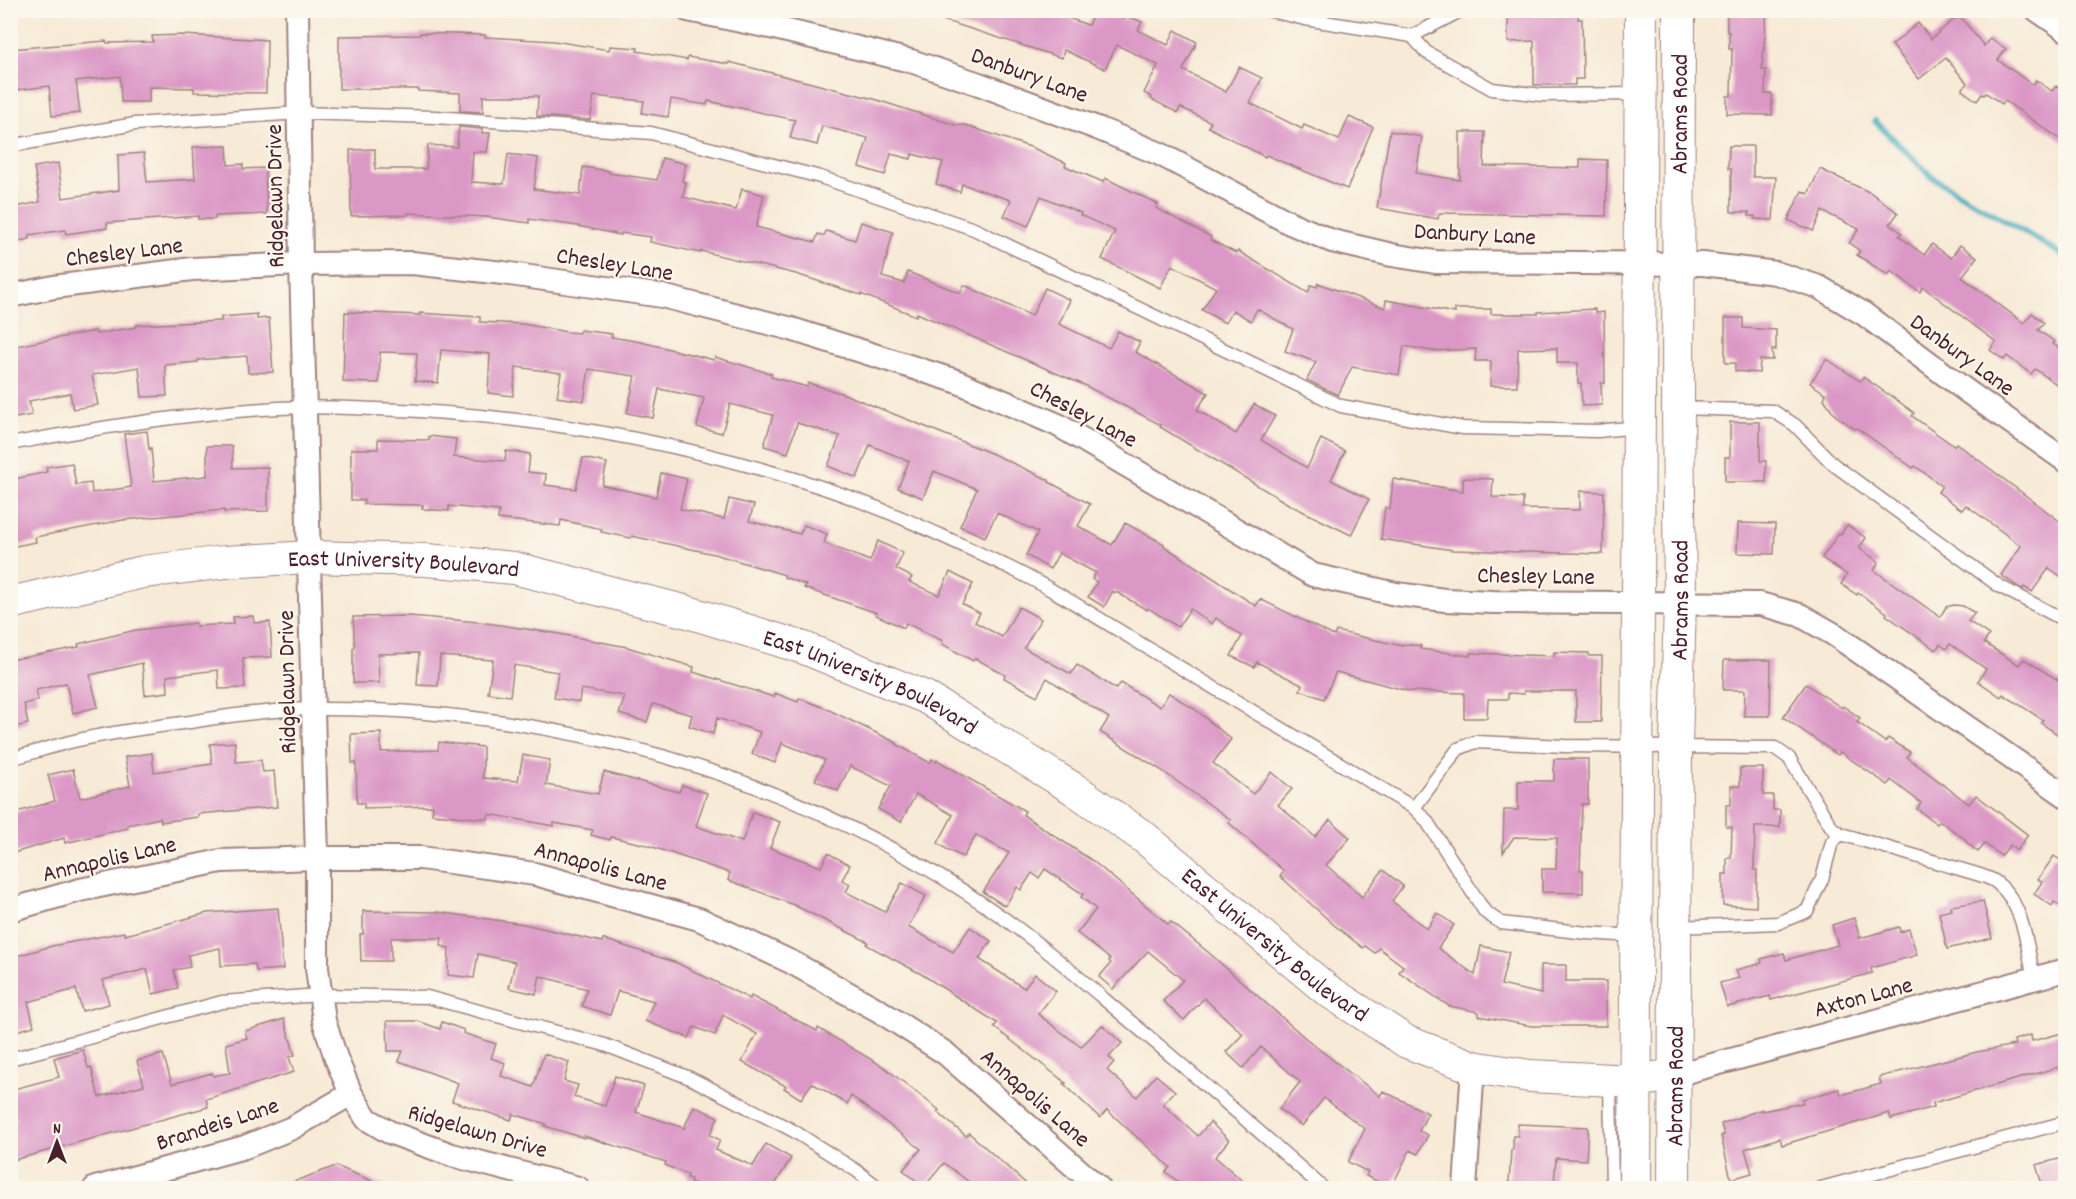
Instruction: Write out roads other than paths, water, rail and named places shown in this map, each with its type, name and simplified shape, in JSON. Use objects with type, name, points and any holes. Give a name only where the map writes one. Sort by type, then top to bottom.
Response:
[{"type":"main road","name":"Abrams Road","points":[[1635,1188],[1622,1081],[1636,936],[1641,10]]},
{"type":"main road","name":"Abrams Road","points":[[1674,1188],[1676,746],[1680,602],[1679,10]]},
{"type":"main road","name":"East University Boulevard","points":[[10,603],[143,572],[225,562],[310,557],[426,560],[514,568],[688,612],[804,648],[925,697],[1074,789],[1145,838],[1327,990],[1407,1042],[1473,1067],[1530,1076],[1622,1081],[1675,1075]]},
{"type":"street","name":"Ridgelawn Drive","points":[[297,10],[301,264],[317,858],[317,968],[324,1021],[351,1094],[367,1119],[388,1132],[452,1155],[578,1188]]},
{"type":"street","name":"Danbury Lane","points":[[688,10],[775,28],[911,61],[980,84],[1161,154],[1290,223],[1332,241],[1435,262],[1723,266],[1776,273],[1819,287],[1864,314],[1968,392],[2066,461]]},
{"type":"street","points":[[2037,10],[2066,30]]},
{"type":"street","name":"Chesley Lane","points":[[10,297],[54,287],[192,268],[412,263],[514,274],[674,298],[788,328],[956,381],[1048,420],[1313,574],[1396,594],[1445,600],[1760,604],[1800,615],[1835,635],[2066,796]]},
{"type":"street","name":"Annapolis Lane","points":[[10,910],[80,890],[221,861],[421,858],[535,874],[699,919],[791,962],[878,1011],[945,1053],[1099,1188]]},
{"type":"street","name":"Axton Lane","points":[[1675,1075],[2066,970]]},
{"type":"street","points":[[1465,1188],[1473,1067]]},
{"type":"street","name":"Brandeis Lane","points":[[95,1188],[245,1147],[292,1128],[351,1094]]},
{"type":"lane","points":[[1267,10],[1412,36],[1462,10]]},
{"type":"lane","points":[[1412,36],[1426,52],[1492,89],[1542,95],[1640,94]]},
{"type":"lane","points":[[10,146],[135,124],[300,113],[435,117],[651,134],[820,177],[974,229],[1341,406],[1463,428],[1598,431],[1638,427]]},
{"type":"lane","points":[[10,444],[119,424],[205,413],[306,407],[406,410],[494,416],[691,450],[817,486],[865,504],[1010,568],[1078,606],[1414,808],[1426,820],[1485,912],[1501,923],[1636,936]]},
{"type":"lane","points":[[1678,408],[1773,411],[1795,425],[1833,464],[1999,586],[2066,621]]},
{"type":"lane","points":[[10,759],[76,741],[175,724],[248,713],[313,709],[458,715],[496,720],[562,732],[678,761],[740,780],[879,842],[993,910],[1225,1100],[1323,1188]]},
{"type":"lane","points":[[1414,808],[1458,749],[1475,742],[1565,746],[1775,748],[1789,758],[1832,828],[1841,834],[1997,882],[2012,900],[2022,923],[2034,978]]},
{"type":"lane","points":[[1675,927],[1778,923],[1807,910],[1822,879],[1832,842],[1841,834]]},
{"type":"lane","points":[[10,1059],[222,1002],[320,995],[427,997],[605,1045],[690,1078],[792,1130],[857,1171],[879,1188]]},
{"type":"lane","points":[[1612,1188],[1622,1081]]},
{"type":"lane","points":[[1821,1188],[2066,1122]]},
{"type":"waterway","points":[[1875,121],[1932,177],[2066,257]]}]
